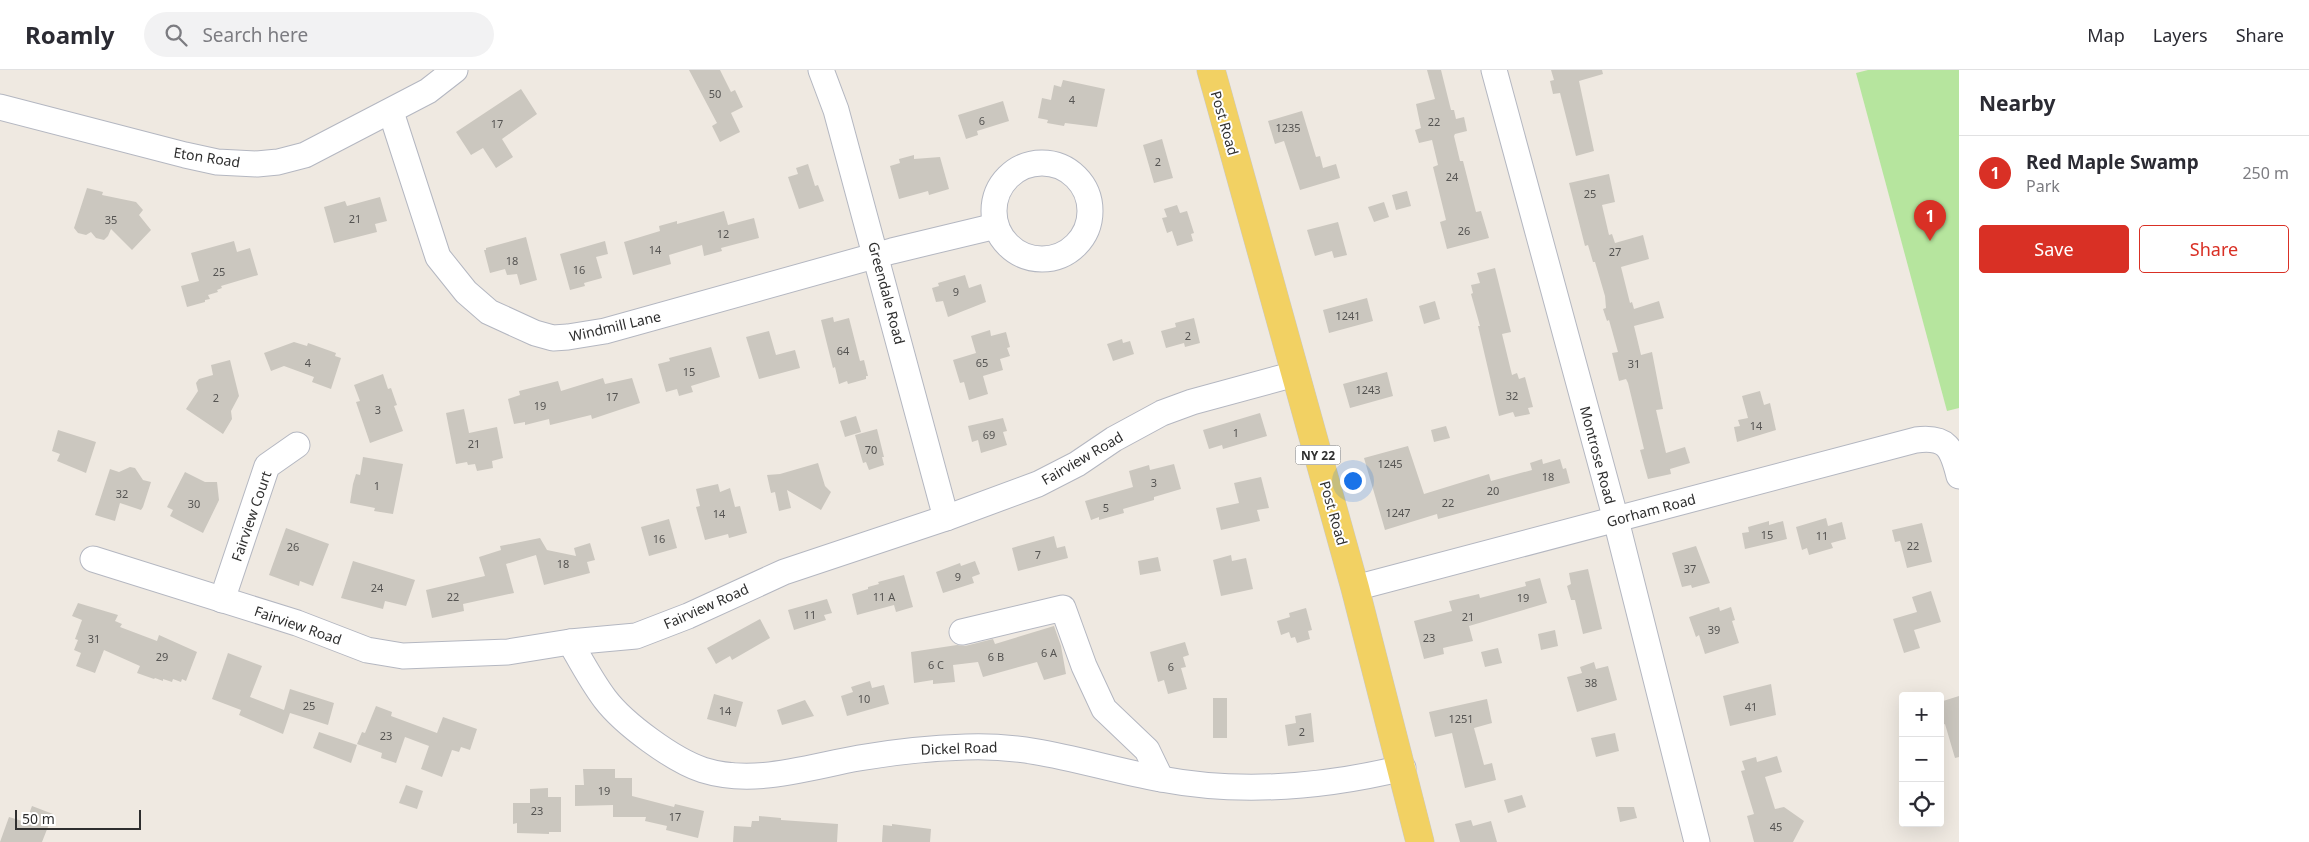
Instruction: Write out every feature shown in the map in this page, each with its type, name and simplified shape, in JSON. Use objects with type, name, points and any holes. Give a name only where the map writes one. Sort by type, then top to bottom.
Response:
[{"type":"main road","name":"Post Road","points":[[1211,70],[1355,588],[1403,768],[1420,842]]},
{"type":"street","name":"Eton Road","points":[[0,107],[185,155],[217,162],[257,164],[278,162],[305,154],[391,112],[428,91],[455,70]]},
{"type":"street","name":"Greendale Road","points":[[821,70],[836,110],[877,256],[946,518]]},
{"type":"street","name":"Montrose Road","points":[[1494,70],[1616,520],[1697,842]]},
{"type":"street","name":"Windmill Lane","points":[[391,112],[438,256],[466,292],[489,312],[535,333],[553,338],[605,331],[877,256],[996,226]]},
{"type":"street","name":"Fairview Road","points":[[93,559],[297,624],[367,650],[403,656],[508,652],[570,642],[636,636],[688,616],[784,572],[946,518],[1038,484],[1077,464],[1114,439],[1162,413],[1192,402],[1295,374]]},
{"type":"street","name":"Gorham Road","points":[[1355,588],[1916,440],[1930,438],[1945,444],[1951,449],[1959,476]]},
{"type":"street","name":"Fairview Court","points":[[222,600],[267,466],[297,445]]},
{"type":"street","points":[[962,632],[1063,608],[1084,666],[1104,709],[1147,750],[1161,779]]},
{"type":"street","name":"Dickel Road","points":[[570,642],[606,700],[642,733],[666,752],[701,770],[720,774],[761,775],[915,750],[993,746],[1072,757],[1161,779],[1229,788],[1319,782],[1403,768]]},
{"type":"green space","points":[[1868,70],[1959,70],[1959,408],[1947,411],[1856,73]]},
{"type":"building","points":[[689,70],[720,70],[731,92],[735,90],[743,107],[731,113],[740,132],[720,142],[712,126],[717,123]]},
{"type":"building","points":[[1427,70],[1441,70],[1451,110],[1454,110],[1456,119],[1464,117],[1467,131],[1455,134],[1454,136],[1460,161],[1463,161],[1476,212],[1481,211],[1489,238],[1447,249],[1440,222],[1446,220],[1433,167],[1438,165],[1432,140],[1419,143],[1415,130],[1421,128],[1416,104],[1435,99]]},
{"type":"building","points":[[1551,70],[1602,70],[1603,74],[1579,81],[1594,151],[1576,156],[1560,93],[1553,94],[1550,81],[1554,80]]},
{"type":"building","points":[[1063,80],[1105,89],[1097,127],[1065,123],[1064,126],[1047,123],[1048,120],[1038,118],[1042,98],[1051,100],[1054,85],[1061,87]]},
{"type":"building","points":[[521,89],[537,114],[502,139],[513,157],[496,168],[483,148],[471,155],[456,132]]},
{"type":"building","points":[[1003,101],[1009,121],[977,131],[978,135],[966,139],[958,115]]},
{"type":"building","points":[[1302,111],[1316,157],[1320,156],[1323,168],[1336,164],[1340,178],[1300,190],[1284,141],[1275,144],[1268,121]]},
{"type":"building","points":[[1162,139],[1173,178],[1154,183],[1143,145]]},
{"type":"building","points":[[914,155],[914,159],[940,157],[949,189],[929,195],[928,191],[899,199],[890,166],[900,163],[899,159]]},
{"type":"building","points":[[808,164],[815,186],[818,185],[824,201],[799,209],[788,177],[798,174],[796,168]]},
{"type":"building","points":[[1609,174],[1615,202],[1602,205],[1609,235],[1612,234],[1615,243],[1643,235],[1649,259],[1621,267],[1630,303],[1632,302],[1634,309],[1659,301],[1664,318],[1634,326],[1641,355],[1652,352],[1663,409],[1656,410],[1666,453],[1685,447],[1690,463],[1670,469],[1671,474],[1648,479],[1640,450],[1644,449],[1628,383],[1626,379],[1619,381],[1612,353],[1618,352],[1609,320],[1607,321],[1603,309],[1606,308],[1605,296],[1595,262],[1593,262],[1588,245],[1585,246],[1569,183]]},
{"type":"building","points":[[87,188],[103,192],[102,195],[136,202],[143,210],[139,215],[151,230],[132,250],[111,229],[104,240],[96,238],[91,232],[86,235],[78,233],[74,228]]},
{"type":"building","points":[[1407,191],[1411,206],[1396,210],[1392,195]]},
{"type":"building","points":[[380,197],[387,221],[375,224],[377,232],[334,243],[324,207],[345,201],[347,206]]},
{"type":"building","points":[[1384,202],[1389,217],[1374,222],[1368,207]]},
{"type":"building","points":[[1177,205],[1180,213],[1187,211],[1194,233],[1191,234],[1193,241],[1177,246],[1172,231],[1167,233],[1162,218],[1167,217],[1164,209]]},
{"type":"building","points":[[724,211],[728,225],[754,218],[759,238],[721,248],[722,251],[704,256],[702,245],[669,255],[671,264],[633,275],[624,242],[660,231],[659,226],[677,221],[677,224]]},
{"type":"building","points":[[1338,222],[1347,255],[1334,258],[1332,251],[1315,256],[1307,230]]},
{"type":"building","points":[[526,237],[537,280],[520,285],[517,274],[507,275],[505,269],[490,273],[484,250],[486,248]]},
{"type":"building","points":[[234,241],[237,252],[250,248],[258,275],[221,286],[222,288],[217,290],[218,292],[208,295],[210,299],[187,307],[181,286],[199,281],[191,253]]},
{"type":"building","points":[[605,241],[608,254],[596,257],[602,278],[584,283],[585,286],[570,290],[560,254]]},
{"type":"building","points":[[1495,268],[1511,332],[1502,334],[1512,375],[1517,373],[1519,379],[1525,377],[1533,407],[1528,408],[1530,414],[1515,417],[1513,412],[1499,416],[1478,326],[1480,326],[1471,294],[1473,293],[1471,285],[1480,283],[1477,273]]},
{"type":"building","points":[[965,275],[969,288],[981,284],[986,302],[948,317],[943,301],[936,302],[932,288],[939,286],[938,283]]},
{"type":"building","points":[[1367,298],[1373,321],[1329,333],[1323,310]]},
{"type":"building","points":[[1435,301],[1440,319],[1424,324],[1419,306]]},
{"type":"building","points":[[833,317],[834,322],[849,318],[860,361],[864,360],[868,376],[866,376],[866,379],[848,384],[847,381],[839,384],[821,320]]},
{"type":"building","points":[[1194,318],[1200,343],[1185,347],[1184,343],[1166,348],[1161,331],[1176,327],[1175,323]]},
{"type":"building","points":[[990,330],[991,336],[1006,332],[1010,347],[1007,348],[1010,356],[1000,359],[1003,370],[983,376],[988,394],[969,400],[964,382],[960,383],[953,360],[976,353],[971,336]]},
{"type":"building","points":[[769,331],[776,355],[795,350],[800,368],[759,379],[746,337]]},
{"type":"building","points":[[1122,339],[1123,343],[1130,341],[1134,354],[1113,361],[1107,344]]},
{"type":"building","points":[[294,342],[307,346],[308,343],[336,353],[335,356],[341,358],[331,389],[312,382],[314,377],[284,366],[271,371],[264,353]]},
{"type":"building","points":[[711,347],[720,377],[691,386],[693,392],[679,396],[677,389],[666,392],[658,364],[670,361],[669,358]]},
{"type":"building","points":[[230,360],[239,396],[231,411],[232,419],[223,434],[186,409],[198,391],[196,383],[199,379],[213,375],[211,365]]},
{"type":"building","points":[[1387,372],[1393,396],[1350,408],[1343,384]]},
{"type":"building","points":[[383,374],[388,389],[391,388],[397,405],[394,406],[403,431],[370,443],[356,402],[360,401],[354,385]]},
{"type":"building","points":[[603,378],[605,384],[632,378],[640,403],[592,419],[591,415],[550,425],[549,419],[525,425],[525,422],[514,424],[508,399],[520,395],[519,391],[558,381],[561,391]]},
{"type":"building","points":[[1760,391],[1764,405],[1770,403],[1776,430],[1737,442],[1734,427],[1740,426],[1738,420],[1748,418],[1742,396]]},
{"type":"building","points":[[464,409],[469,433],[497,427],[503,458],[492,461],[493,468],[477,471],[475,464],[468,465],[467,462],[456,464],[446,413]]},
{"type":"building","points":[[1260,413],[1267,436],[1223,449],[1222,445],[1209,449],[1203,430]]},
{"type":"building","points":[[856,416],[861,432],[845,437],[840,421]]},
{"type":"building","points":[[1003,418],[1007,431],[1003,432],[1007,445],[981,453],[978,440],[972,442],[968,426]]},
{"type":"building","points":[[1446,426],[1450,438],[1434,442],[1431,430]]},
{"type":"building","points":[[877,429],[884,457],[882,457],[884,465],[869,470],[866,462],[863,463],[855,435]]},
{"type":"building","points":[[58,430],[96,442],[86,473],[57,461],[60,454],[52,451]]},
{"type":"building","points":[[1408,446],[1424,494],[1489,474],[1491,481],[1532,470],[1530,463],[1542,459],[1543,464],[1560,459],[1563,469],[1566,468],[1570,483],[1438,519],[1437,514],[1385,530],[1364,458]]},
{"type":"building","points":[[363,457],[403,464],[393,514],[374,511],[375,508],[350,503],[353,484],[356,474],[360,475]]},
{"type":"building","points":[[818,463],[825,486],[831,492],[821,510],[787,490],[791,508],[779,511],[775,492],[771,493],[767,475],[780,474]]},
{"type":"building","points":[[1174,464],[1181,489],[1154,497],[1154,500],[1123,509],[1124,513],[1099,520],[1099,517],[1091,520],[1085,501],[1133,487],[1129,471],[1149,465],[1150,470]]},
{"type":"building","points":[[130,467],[135,468],[143,480],[151,482],[141,510],[120,503],[115,521],[95,515],[110,469],[119,472]]},
{"type":"building","points":[[185,472],[205,482],[217,482],[219,500],[203,533],[170,516],[173,510],[167,507]]},
{"type":"building","points":[[1261,477],[1269,508],[1257,510],[1260,521],[1221,530],[1216,508],[1239,503],[1234,483]]},
{"type":"building","points":[[718,484],[720,492],[730,488],[735,507],[740,506],[747,533],[729,538],[728,534],[705,540],[696,507],[700,506],[696,489]]},
{"type":"building","points":[[1826,518],[1828,526],[1842,522],[1846,539],[1831,543],[1833,548],[1809,555],[1807,548],[1802,550],[1796,527]]},
{"type":"building","points":[[669,519],[677,548],[649,556],[641,527]]},
{"type":"building","points":[[1769,521],[1769,525],[1783,521],[1787,539],[1745,549],[1742,533],[1749,532],[1748,527]]},
{"type":"building","points":[[1922,523],[1932,562],[1907,568],[1900,541],[1895,542],[1892,530]]},
{"type":"building","points":[[286,528],[329,544],[313,586],[300,581],[299,586],[269,575]]},
{"type":"building","points":[[1054,536],[1057,548],[1065,546],[1068,558],[1018,571],[1012,548]]},
{"type":"building","points":[[540,538],[547,550],[576,556],[574,548],[590,543],[595,560],[587,562],[590,573],[544,585],[536,555],[506,564],[514,593],[463,604],[464,611],[432,618],[426,590],[485,576],[479,557],[501,550],[500,546]]},
{"type":"building","points":[[1696,546],[1710,583],[1692,588],[1691,585],[1682,587],[1672,553]]},
{"type":"building","points":[[1231,555],[1232,561],[1246,558],[1253,589],[1221,596],[1213,560]]},
{"type":"building","points":[[1158,557],[1161,571],[1140,575],[1138,561]]},
{"type":"building","points":[[353,561],[415,580],[406,606],[385,601],[383,609],[341,598]]},
{"type":"building","points":[[975,561],[980,574],[972,577],[974,583],[943,593],[936,572],[960,563],[961,566]]},
{"type":"building","points":[[1588,569],[1602,629],[1583,634],[1575,600],[1571,600],[1567,586],[1571,584],[1569,573]]},
{"type":"building","points":[[904,575],[913,607],[896,612],[894,605],[857,615],[852,594],[879,584],[878,582]]},
{"type":"building","points":[[1540,578],[1547,603],[1469,626],[1473,641],[1443,648],[1444,654],[1424,659],[1414,621],[1452,611],[1449,601],[1479,594],[1480,598],[1526,586],[1525,582]]},
{"type":"building","points":[[1931,591],[1941,622],[1914,630],[1920,648],[1904,653],[1893,619],[1917,612],[1912,597]]},
{"type":"building","points":[[827,599],[832,613],[824,615],[826,620],[794,630],[788,610]]},
{"type":"building","points":[[78,603],[118,615],[115,621],[122,624],[120,627],[157,641],[159,635],[197,652],[186,681],[182,679],[181,682],[173,679],[172,682],[163,679],[163,681],[137,673],[140,666],[104,650],[95,673],[76,666],[81,653],[74,650],[78,640],[75,639],[82,620],[72,616]]},
{"type":"building","points":[[1719,607],[1720,611],[1731,607],[1735,620],[1732,621],[1739,643],[1705,654],[1699,635],[1696,637],[1689,617]]},
{"type":"building","points":[[1306,608],[1312,630],[1308,631],[1310,639],[1297,643],[1295,637],[1291,638],[1289,632],[1281,635],[1277,621],[1290,617],[1289,613]]},
{"type":"building","points":[[760,619],[770,638],[732,660],[730,656],[716,664],[707,648]]},
{"type":"building","points":[[1054,626],[1061,646],[1066,674],[1044,680],[1037,662],[983,677],[978,662],[953,665],[955,682],[933,684],[933,680],[914,683],[911,652],[957,645],[965,646],[993,639],[995,644]]},
{"type":"building","points":[[1555,630],[1558,646],[1541,650],[1538,634]]},
{"type":"building","points":[[1185,642],[1189,655],[1183,657],[1186,667],[1181,668],[1187,689],[1168,694],[1164,680],[1158,682],[1150,652]]},
{"type":"building","points":[[1498,648],[1502,663],[1485,667],[1481,652]]},
{"type":"building","points":[[228,653],[262,666],[250,697],[284,710],[290,689],[334,703],[328,725],[290,713],[283,734],[239,715],[241,710],[212,699]]},
{"type":"building","points":[[1594,662],[1596,669],[1608,666],[1617,700],[1577,712],[1567,677],[1582,673],[1580,667]]},
{"type":"building","points":[[870,681],[872,688],[884,685],[889,704],[847,716],[841,696],[853,692],[851,687]]},
{"type":"building","points":[[1771,684],[1776,715],[1730,726],[1723,696]]},
{"type":"building","points":[[714,694],[743,702],[736,727],[707,719]]},
{"type":"building","points":[[1959,696],[1959,757],[1955,758],[1944,724],[1944,701]]},
{"type":"building","points":[[1213,698],[1227,698],[1227,738],[1213,738]]},
{"type":"building","points":[[1487,699],[1492,723],[1474,728],[1484,765],[1492,763],[1496,780],[1465,788],[1452,733],[1435,737],[1429,712]]},
{"type":"building","points":[[805,700],[814,716],[782,725],[777,710]]},
{"type":"building","points":[[376,706],[392,712],[391,716],[437,733],[443,717],[477,729],[470,750],[461,747],[459,752],[452,750],[442,777],[421,769],[429,746],[405,737],[396,763],[381,758],[382,753],[357,744],[362,732],[365,733]]},
{"type":"building","points":[[1311,713],[1314,742],[1288,746],[1285,725],[1296,723],[1295,716]]},
{"type":"building","points":[[319,732],[357,745],[351,763],[313,748]]},
{"type":"building","points":[[1615,733],[1619,751],[1596,757],[1591,738]]},
{"type":"building","points":[[1777,756],[1782,772],[1765,777],[1775,809],[1784,807],[1804,821],[1793,842],[1754,842],[1747,816],[1754,814],[1741,771],[1745,770],[1742,761],[1756,757],[1757,762]]},
{"type":"building","points":[[583,769],[615,769],[615,778],[632,778],[632,796],[674,807],[675,804],[704,811],[698,838],[666,830],[667,826],[645,821],[646,817],[613,817],[613,805],[575,806],[575,785],[584,785]]},
{"type":"building","points":[[406,785],[423,791],[417,809],[399,803]]},
{"type":"building","points":[[548,788],[548,797],[561,797],[561,832],[549,832],[549,834],[517,833],[517,823],[513,824],[513,803],[530,803],[530,789]]},
{"type":"building","points":[[1522,795],[1526,807],[1508,813],[1504,800]]},
{"type":"building","points":[[32,806],[53,814],[42,842],[0,842],[9,817],[22,821],[25,813],[29,814]]},
{"type":"building","points":[[1617,807],[1634,807],[1637,818],[1620,822]]},
{"type":"building","points":[[759,816],[781,818],[781,820],[838,824],[837,842],[733,842],[734,826],[751,827],[752,821],[759,821]]},
{"type":"building","points":[[1471,820],[1473,826],[1491,821],[1497,842],[1460,842],[1455,824]]},
{"type":"building","points":[[892,824],[931,829],[930,842],[882,842],[883,825],[892,826]]},
{"type":"place","name":"Red Maple Swamp","points":[[1930,241]]}]
